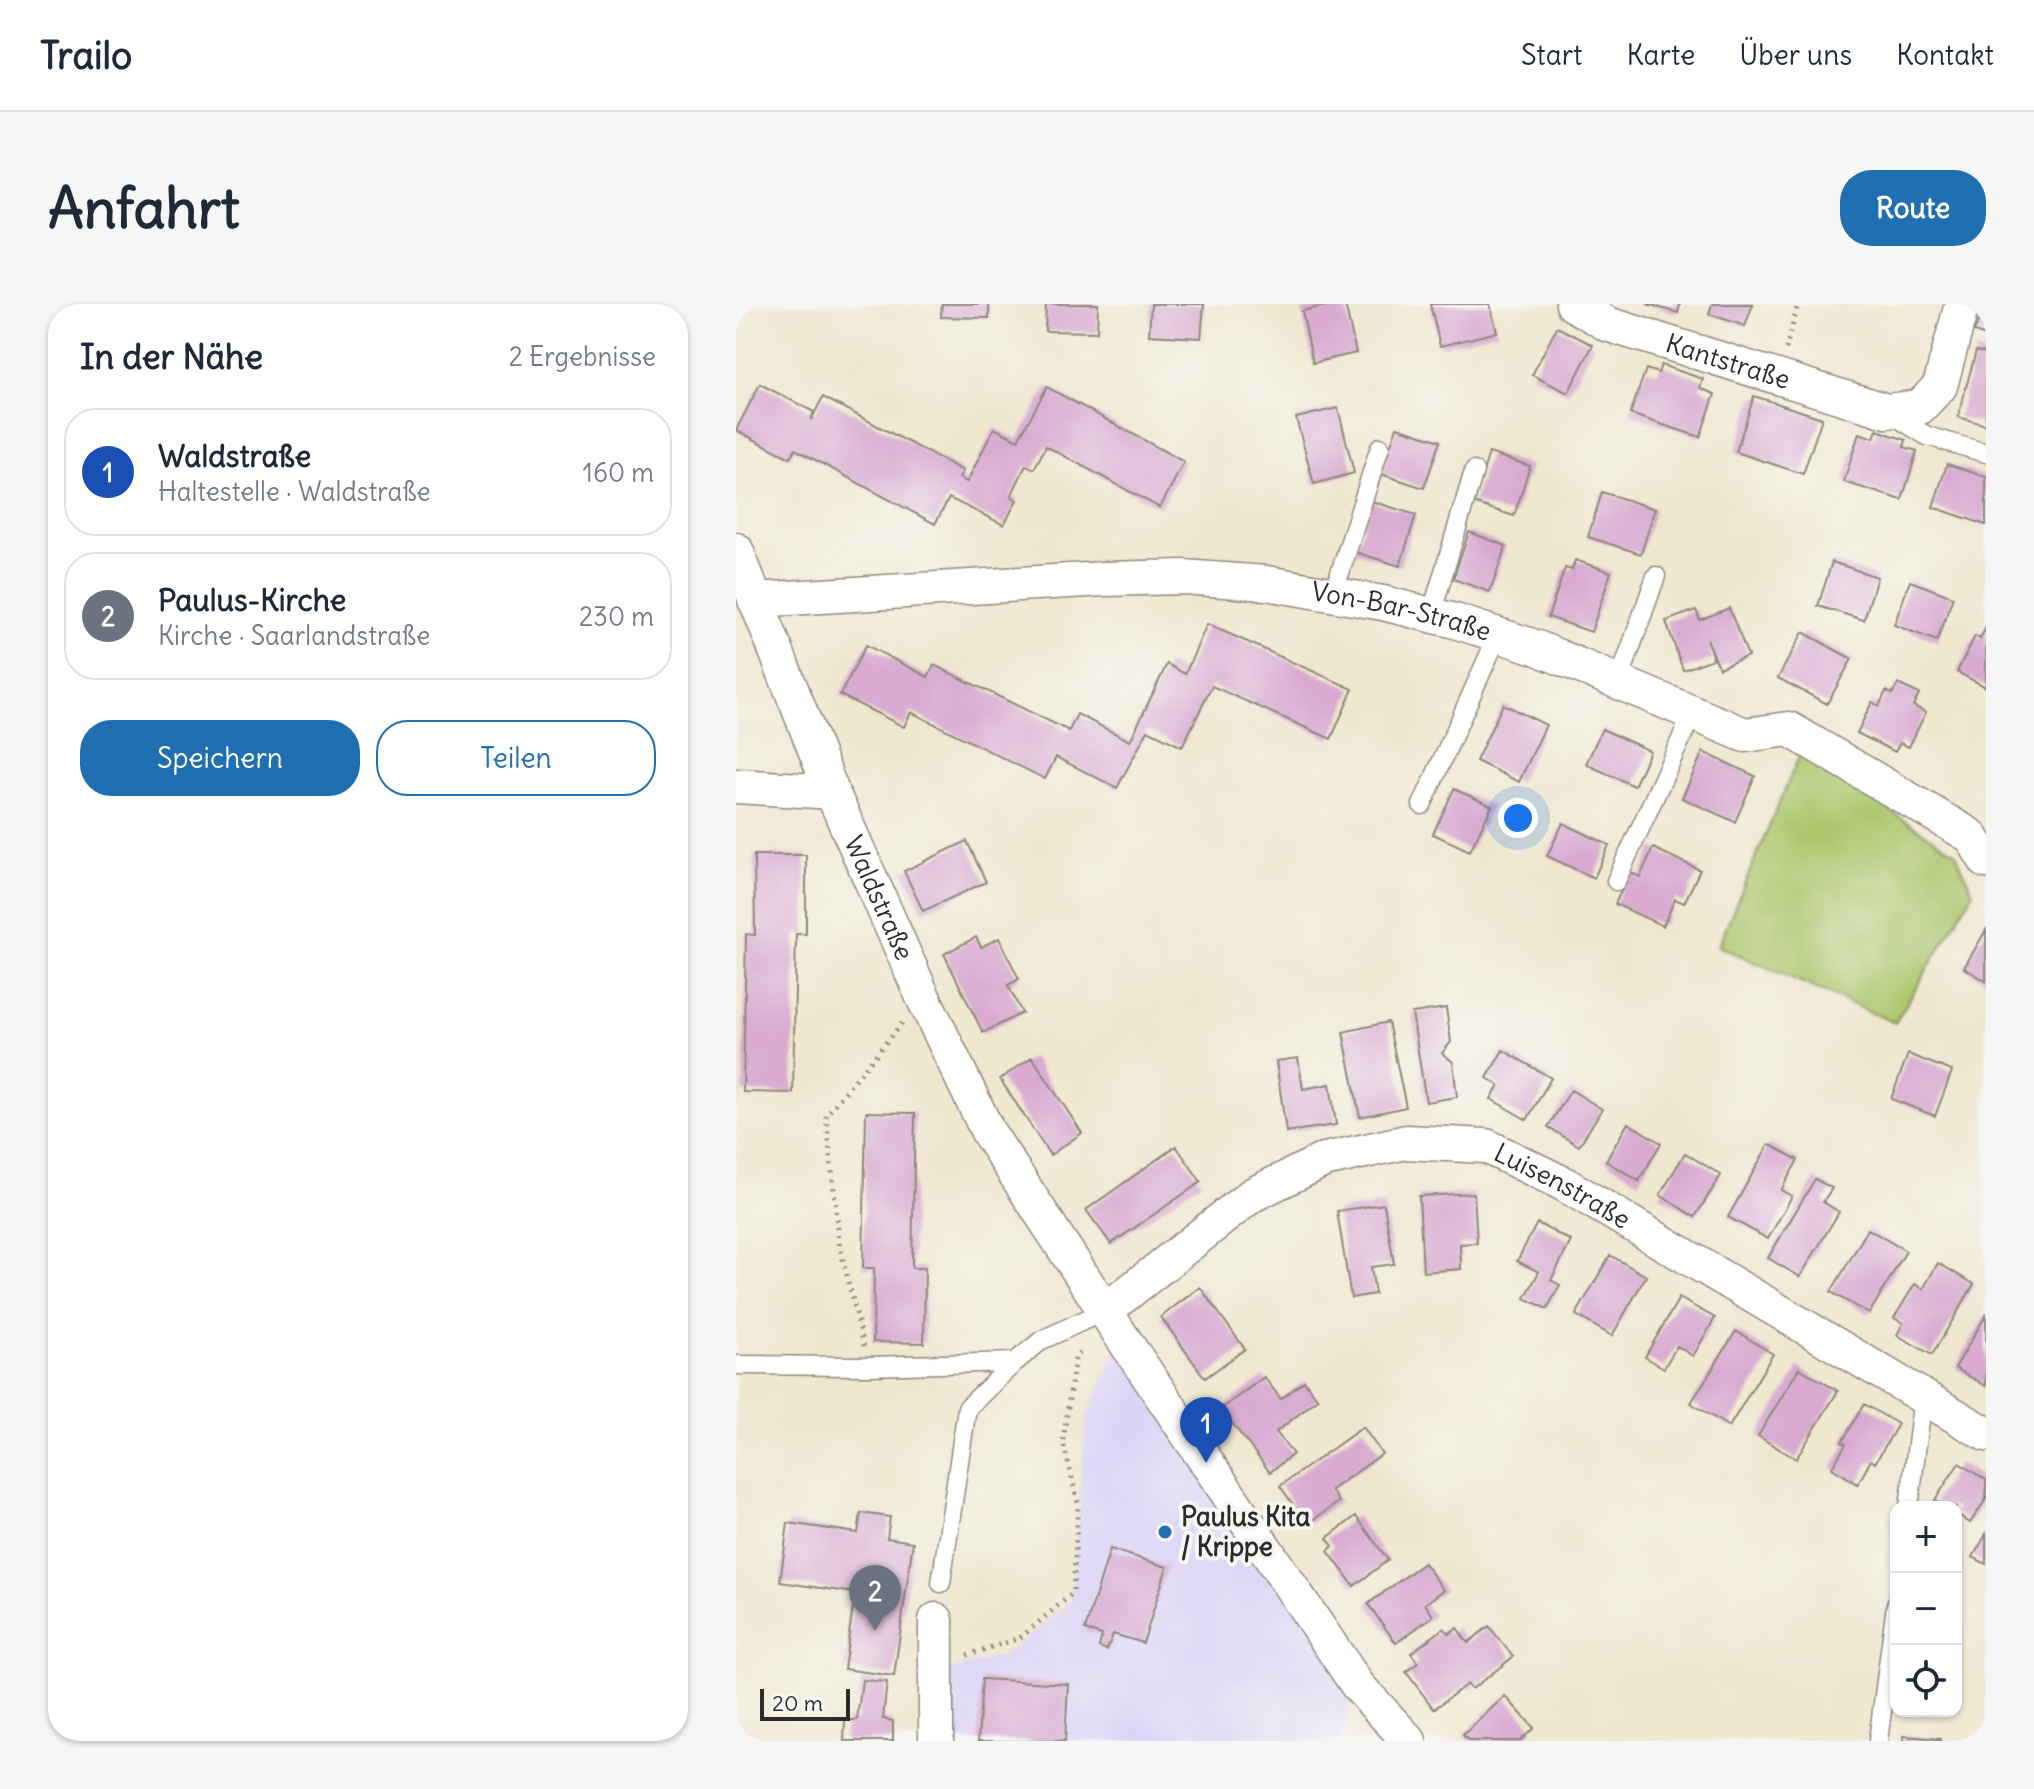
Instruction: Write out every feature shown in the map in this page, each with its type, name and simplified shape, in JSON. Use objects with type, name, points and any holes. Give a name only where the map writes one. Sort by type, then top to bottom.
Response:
[{"type":"street","name":"Kantstraße","points":[[1573,304],[1607,324],[1887,411]]},
{"type":"street","points":[[1887,411],[1920,407],[1940,386],[1962,304]]},
{"type":"street","name":"Waldstraße","points":[[736,550],[832,792],[923,997],[988,1132],[1358,1686],[1409,1741]]},
{"type":"street","name":"Von-Bar-Straße","points":[[755,600],[1183,577],[1266,583],[1383,603],[1535,647],[1745,735],[1789,729],[1971,836],[1986,861]]},
{"type":"street","points":[[736,786],[832,792]]},
{"type":"street","name":"Luisenstraße","points":[[1108,1315],[1252,1195],[1324,1160],[1406,1142],[1486,1146],[1564,1184],[1986,1434]]},
{"type":"street","points":[[936,1620],[936,1741]]},
{"type":"lane","name":"Kantstraße","points":[[1887,411],[1927,436],[1986,453]]},
{"type":"lane","points":[[1333,595],[1380,447]]},
{"type":"lane","points":[[1431,615],[1474,471]]},
{"type":"lane","points":[[1619,681],[1656,576]]},
{"type":"lane","points":[[1422,805],[1498,635]]},
{"type":"lane","points":[[1616,881],[1693,713]]},
{"type":"lane","points":[[941,1583],[967,1408],[1042,1340],[1108,1315]]},
{"type":"lane","points":[[736,1365],[869,1366],[1015,1362]]},
{"type":"lane","points":[[1910,1501],[1923,1397]]},
{"type":"lane","points":[[1878,1741],[1891,1645]]},
{"type":"path","points":[[1779,377],[1798,304]]},
{"type":"path","points":[[869,1366],[840,1247],[826,1115],[923,997]]},
{"type":"path","points":[[936,1665],[1020,1638],[1073,1593],[1078,1503],[1063,1441],[1075,1358],[1108,1315]]},
{"type":"shaded area","name":"Paulus Kita / Krippe","points":[[1122,1337],[1358,1686],[1341,1741],[935,1741],[934,1674],[1003,1656],[1071,1602],[1086,1418]]},
{"type":"green space","points":[[1800,754],[1956,853],[1973,893],[1895,1023],[1718,946]]},
{"type":"building","points":[[942,304],[989,304],[989,318],[941,317]]},
{"type":"building","points":[[1046,304],[1098,304],[1097,332],[1045,331]]},
{"type":"building","points":[[1151,304],[1204,304],[1201,338],[1149,335]]},
{"type":"building","points":[[1345,304],[1356,353],[1313,363],[1302,311]]},
{"type":"building","points":[[1430,304],[1490,304],[1497,332],[1440,346]]},
{"type":"building","points":[[1647,304],[1680,304],[1678,313]]},
{"type":"building","points":[[1712,304],[1753,304],[1745,326],[1709,314]]},
{"type":"building","points":[[1986,304],[1986,336],[1974,332]]},
{"type":"building","points":[[1557,327],[1593,345],[1568,393],[1532,375]]},
{"type":"building","points":[[1976,351],[1986,353],[1986,425],[1958,417]]},
{"type":"building","points":[[1661,365],[1703,379],[1700,388],[1715,394],[1700,437],[1630,414],[1646,369],[1658,373]]},
{"type":"building","points":[[760,384],[814,412],[811,420],[823,397],[963,471],[959,478],[967,482],[994,428],[1018,440],[1047,387],[1184,462],[1160,508],[1046,446],[1034,469],[1026,465],[1011,496],[1017,500],[1004,525],[949,498],[935,524],[795,449],[790,458],[736,430]]},
{"type":"building","points":[[1754,396],[1822,418],[1803,474],[1736,452]]},
{"type":"building","points":[[1338,408],[1354,473],[1314,484],[1296,418]]},
{"type":"building","points":[[1397,427],[1440,441],[1424,488],[1381,474]]},
{"type":"building","points":[[1877,430],[1906,440],[1904,447],[1917,451],[1902,500],[1844,482],[1859,433],[1874,438]]},
{"type":"building","points":[[1489,453],[1530,466],[1514,516],[1473,503]]},
{"type":"building","points":[[1947,464],[1986,477],[1986,525],[1933,507]]},
{"type":"building","points":[[1602,492],[1655,509],[1641,554],[1588,537]]},
{"type":"building","points":[[1371,501],[1416,515],[1400,566],[1355,552]]},
{"type":"building","points":[[1469,532],[1506,546],[1490,592],[1453,579]]},
{"type":"building","points":[[1575,560],[1611,572],[1591,632],[1548,617],[1565,568],[1572,570]]},
{"type":"building","points":[[1832,562],[1877,577],[1864,620],[1818,606]]},
{"type":"building","points":[[1910,581],[1953,597],[1937,641],[1894,625]]},
{"type":"building","points":[[1729,608],[1748,656],[1719,668],[1707,639],[1713,659],[1683,670],[1666,621],[1696,610],[1700,620]]},
{"type":"building","points":[[1207,624],[1353,689],[1331,739],[1212,686],[1182,747],[1148,730],[1117,788],[1056,757],[1045,779],[911,712],[904,727],[840,695],[866,645],[928,677],[934,665],[1069,731],[1077,714],[1130,741],[1167,664],[1185,674]]},
{"type":"building","points":[[1986,627],[1986,687],[1957,672],[1975,636],[1980,639]]},
{"type":"building","points":[[1803,632],[1852,659],[1827,704],[1778,678]]},
{"type":"building","points":[[1898,684],[1919,694],[1913,706],[1926,712],[1909,747],[1900,743],[1895,752],[1857,733],[1872,702],[1879,706],[1886,691],[1892,694]]},
{"type":"building","points":[[1503,704],[1546,725],[1519,782],[1476,761]]},
{"type":"building","points":[[1602,729],[1650,751],[1634,786],[1586,764]]},
{"type":"building","points":[[1703,752],[1755,776],[1735,822],[1682,798]]},
{"type":"building","points":[[1454,789],[1492,806],[1470,851],[1433,834]]},
{"type":"building","points":[[1563,823],[1609,845],[1594,878],[1547,856]]},
{"type":"building","points":[[967,841],[986,882],[923,911],[904,871]]},
{"type":"building","points":[[1653,848],[1700,870],[1684,903],[1675,899],[1663,926],[1615,904],[1630,872],[1640,877]]},
{"type":"building","points":[[754,855],[806,855],[806,934],[796,934],[793,1093],[743,1092],[746,934],[755,935]]},
{"type":"building","points":[[1986,930],[1986,981],[1964,968]]},
{"type":"building","points":[[976,937],[981,947],[999,938],[1019,979],[1008,985],[1022,1013],[983,1033],[944,954]]},
{"type":"building","points":[[1446,1008],[1451,1042],[1442,1053],[1453,1062],[1457,1097],[1426,1102],[1412,1013]]},
{"type":"building","points":[[1388,1022],[1406,1107],[1360,1117],[1343,1032]]},
{"type":"building","points":[[1503,1050],[1551,1078],[1527,1120],[1491,1099],[1499,1085],[1487,1078]]},
{"type":"building","points":[[1908,1054],[1952,1071],[1935,1116],[1891,1099]]},
{"type":"building","points":[[1032,1057],[1082,1133],[1050,1155],[1000,1079]]},
{"type":"building","points":[[1298,1058],[1303,1089],[1330,1084],[1336,1125],[1286,1132],[1276,1061]]},
{"type":"building","points":[[1571,1090],[1602,1109],[1579,1146],[1548,1127]]},
{"type":"building","points":[[866,1112],[915,1113],[912,1268],[925,1268],[924,1343],[873,1342],[874,1268],[863,1268]]},
{"type":"building","points":[[1628,1123],[1661,1143],[1639,1181],[1606,1161]]},
{"type":"building","points":[[1769,1144],[1798,1160],[1781,1190],[1792,1196],[1768,1239],[1728,1217]]},
{"type":"building","points":[[1176,1146],[1201,1182],[1111,1244],[1086,1210]]},
{"type":"building","points":[[1685,1153],[1721,1175],[1695,1217],[1660,1195]]},
{"type":"building","points":[[1815,1179],[1832,1188],[1823,1202],[1839,1212],[1800,1277],[1768,1258]]},
{"type":"building","points":[[1474,1193],[1477,1243],[1460,1244],[1461,1269],[1423,1272],[1419,1196]]},
{"type":"building","points":[[1384,1204],[1394,1264],[1371,1267],[1375,1294],[1351,1298],[1337,1211]]},
{"type":"building","points":[[1537,1223],[1571,1241],[1551,1280],[1560,1285],[1547,1309],[1525,1298],[1539,1272],[1517,1261]]},
{"type":"building","points":[[1868,1229],[1906,1251],[1869,1314],[1831,1292]]},
{"type":"building","points":[[1610,1255],[1646,1276],[1612,1336],[1576,1315]]},
{"type":"building","points":[[1938,1263],[1974,1284],[1932,1355],[1897,1335],[1903,1323],[1894,1318],[1915,1284],[1923,1289]]},
{"type":"building","points":[[1200,1287],[1245,1349],[1205,1378],[1161,1317]]},
{"type":"building","points":[[1679,1298],[1715,1318],[1693,1356],[1677,1346],[1664,1368],[1645,1357]]},
{"type":"building","points":[[1986,1315],[1986,1386],[1955,1368]]},
{"type":"building","points":[[1736,1331],[1773,1354],[1729,1427],[1691,1403]]},
{"type":"building","points":[[1799,1368],[1838,1391],[1796,1459],[1758,1436]]},
{"type":"building","points":[[1264,1377],[1281,1399],[1304,1381],[1318,1399],[1276,1432],[1293,1454],[1270,1472],[1221,1409]]},
{"type":"building","points":[[1864,1404],[1898,1424],[1875,1463],[1871,1460],[1858,1484],[1832,1468],[1846,1444],[1842,1442]]},
{"type":"building","points":[[1363,1427],[1382,1454],[1331,1490],[1339,1502],[1307,1524],[1280,1486]]},
{"type":"building","points":[[1959,1463],[1986,1480],[1986,1499],[1970,1523],[1962,1517],[1962,1501],[1935,1500]]},
{"type":"building","points":[[861,1513],[890,1517],[887,1538],[913,1542],[894,1676],[844,1669],[855,1593],[780,1582],[788,1523],[858,1533]]},
{"type":"building","points":[[1356,1516],[1388,1560],[1354,1586],[1328,1551],[1333,1546],[1327,1538]]},
{"type":"building","points":[[1986,1534],[1986,1564],[1973,1557]]},
{"type":"building","points":[[1110,1549],[1167,1567],[1143,1643],[1113,1634],[1107,1650],[1099,1647],[1102,1635],[1085,1630]]},
{"type":"building","points":[[1424,1563],[1444,1590],[1425,1604],[1433,1616],[1396,1643],[1368,1604]]},
{"type":"building","points":[[1489,1626],[1513,1657],[1472,1689],[1467,1684],[1434,1709],[1406,1672],[1418,1663],[1411,1653],[1444,1628],[1449,1634],[1457,1628],[1468,1643]]},
{"type":"building","points":[[982,1679],[1068,1684],[1065,1741],[978,1741]]},
{"type":"building","points":[[862,1680],[887,1682],[883,1719],[893,1721],[893,1741],[844,1741],[845,1720],[857,1720]]},
{"type":"building","points":[[1505,1696],[1534,1728],[1520,1741],[1469,1741],[1463,1735]]},
{"type":"building","points":[[1903,1736],[1941,1739],[1941,1741],[1903,1741]]},
{"type":"place","name":"Waldstraße","points":[[1206,1463]]},
{"type":"place","name":"Paulus Kita / Krippe","points":[[1165,1532]]},
{"type":"place","name":"Paulus-Kirche","points":[[875,1631]]}]
